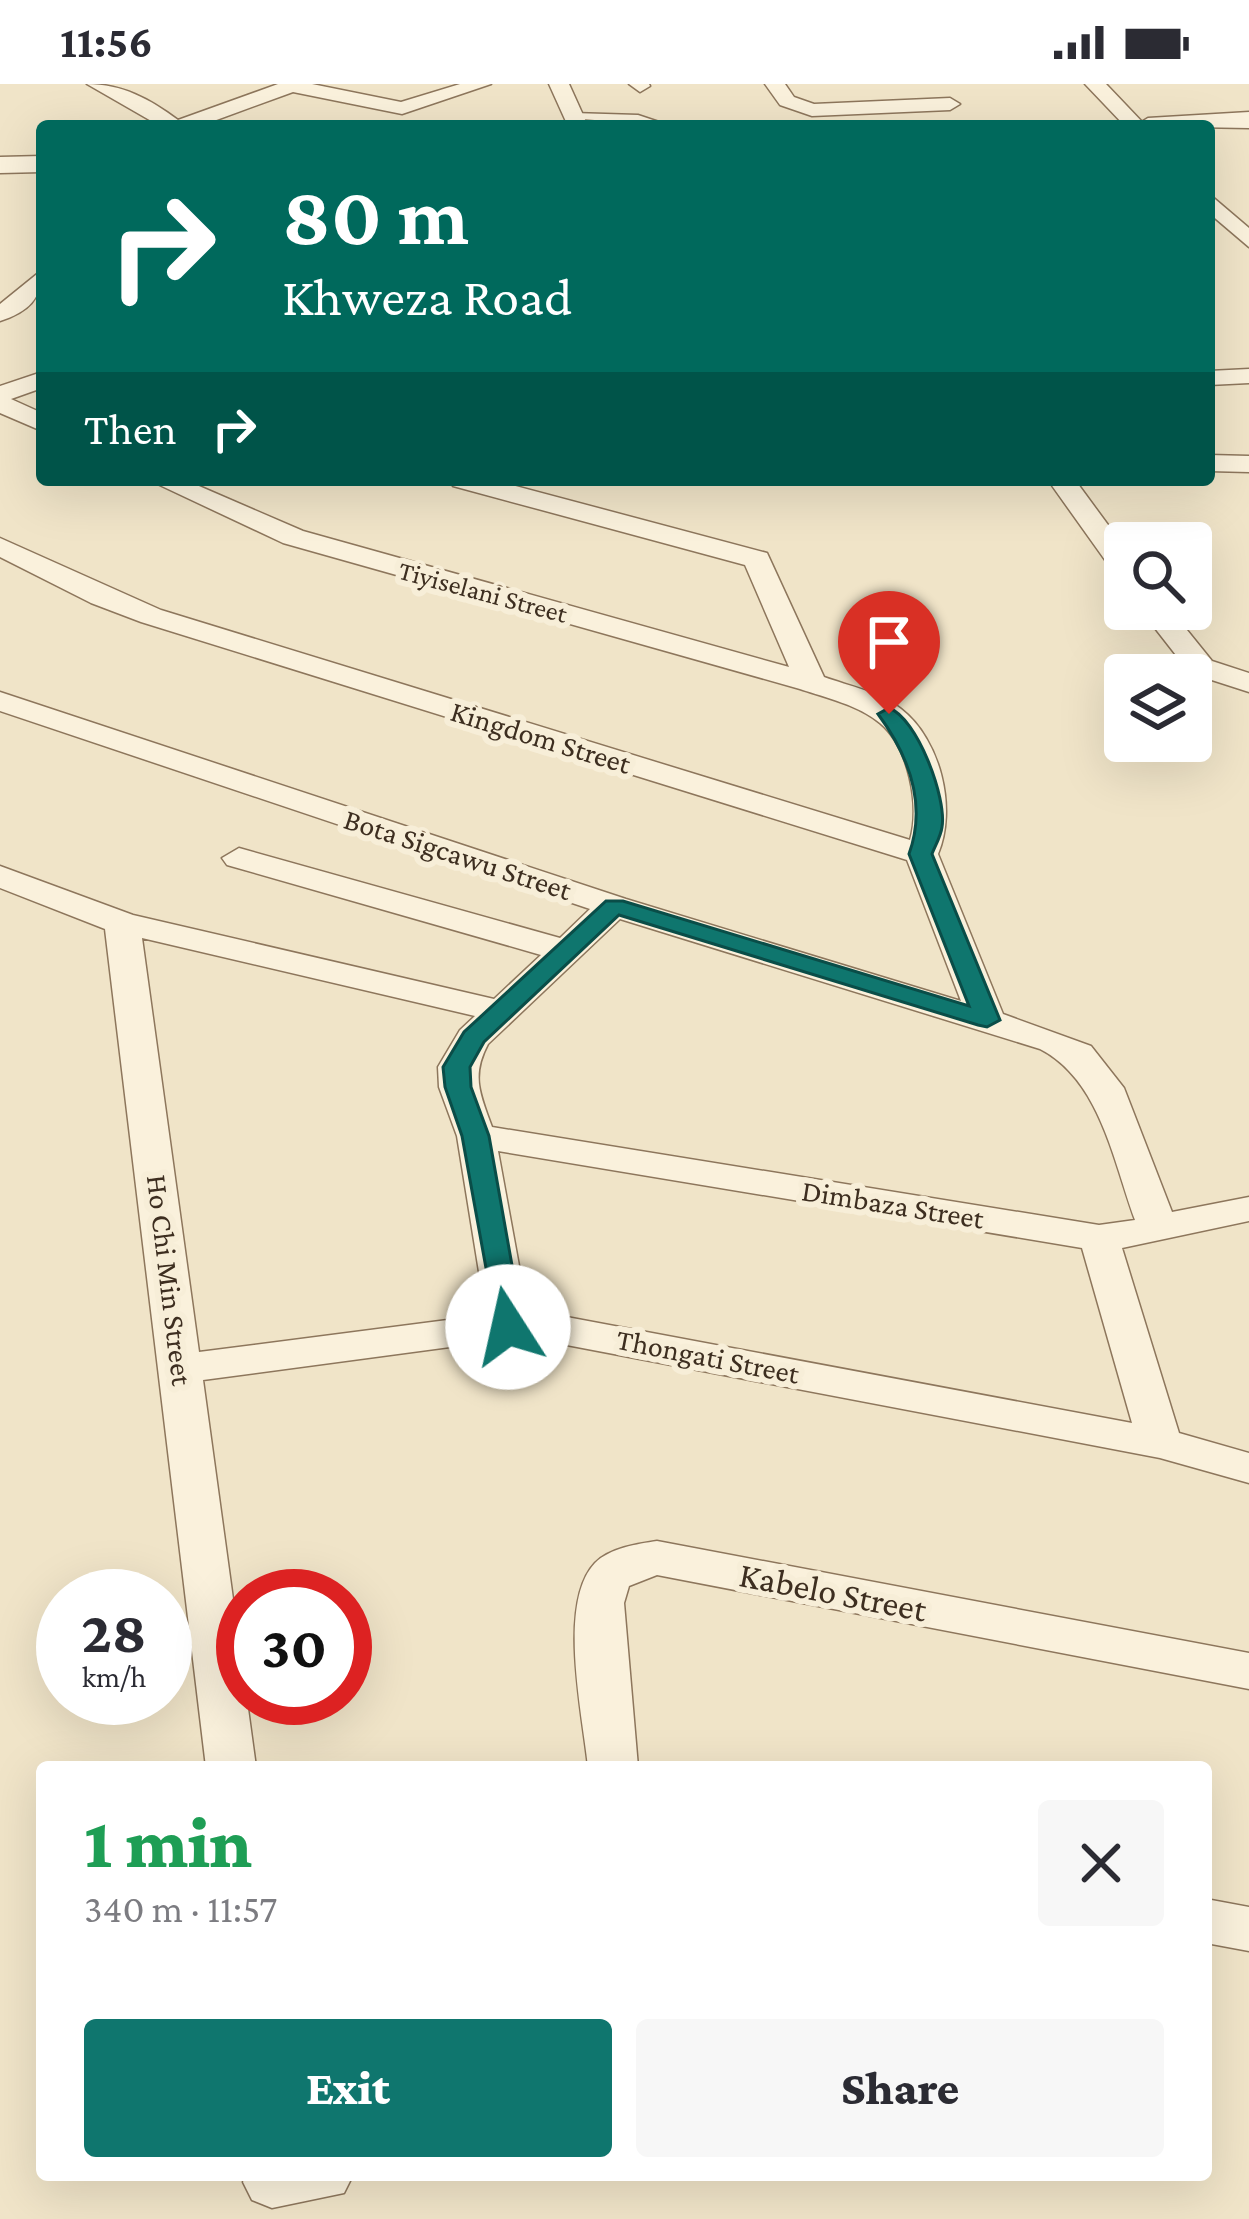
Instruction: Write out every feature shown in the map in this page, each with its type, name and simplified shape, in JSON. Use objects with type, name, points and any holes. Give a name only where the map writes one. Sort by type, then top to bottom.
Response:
[{"type":"street","points":[[194,120],[294,85],[401,108],[481,84]]},
{"type":"street","points":[[559,84],[576,120]]},
{"type":"street","points":[[775,84],[787,101],[812,110],[950,104]]},
{"type":"street","points":[[932,84],[965,120]]},
{"type":"street","points":[[1095,84],[1130,120]]},
{"type":"street","points":[[106,85],[168,120]]},
{"type":"street","points":[[1215,122],[1249,120]]},
{"type":"street","points":[[0,165],[36,164]]},
{"type":"street","points":[[1215,207],[1249,240]]},
{"type":"street","points":[[0,314],[27,297],[36,285]]},
{"type":"street","points":[[1215,379],[1249,376]]},
{"type":"street","points":[[0,394],[36,382]]},
{"type":"street","points":[[0,403],[36,420]]},
{"type":"street","points":[[1215,463],[1249,464]]},
{"type":"street","name":"Tiyiselani Street","points":[[175,486],[256,525],[313,544],[811,682],[876,707],[898,722],[931,803],[931,826],[921,854]]},
{"type":"street","points":[[505,486],[757,559],[811,682]]},
{"type":"street","points":[[1065,486],[1104,539]]},
{"type":"street","name":"Kingdom Street","points":[[0,546],[101,597],[151,616],[921,854]]},
{"type":"street","points":[[1172,630],[1201,667],[1249,683]]},
{"type":"street","name":"Bota Sigcawu Street","points":[[0,701],[614,906],[1053,1041],[1095,1070],[1159,1231]]},
{"type":"street","points":[[921,854],[987,1020]]},
{"type":"street","points":[[239,858],[564,950]]},
{"type":"street","points":[[0,876],[122,922],[499,1011]]},
{"type":"street","points":[[508,1327],[476,1136],[458,1087],[457,1067],[473,1038],[499,1011],[614,906]]},
{"type":"street","name":"Ho Chi Min Street","points":[[122,922],[230,1761]]},
{"type":"street","name":"Dimbaza Street","points":[[476,1136],[1099,1238],[1159,1231],[1203,1216],[1249,1209]]},
{"type":"street","points":[[1099,1238],[1160,1443]]},
{"type":"street","name":"Thongati Street","points":[[182,1369],[508,1327],[603,1336],[1160,1443],[1249,1468]]},
{"type":"street","name":"Kabelo Street","points":[[613,1761],[600,1608],[609,1579],[636,1561],[657,1558],[1249,1671]]},
{"type":"street","points":[[1212,1922],[1249,1929]]},
{"type":"lane","points":[[597,120],[645,120]]},
{"type":"route","points":[[508,1327],[476,1136],[458,1087],[457,1067],[473,1038],[614,906],[987,1020],[921,854],[931,826],[931,803],[905,734],[889,714]]}]
